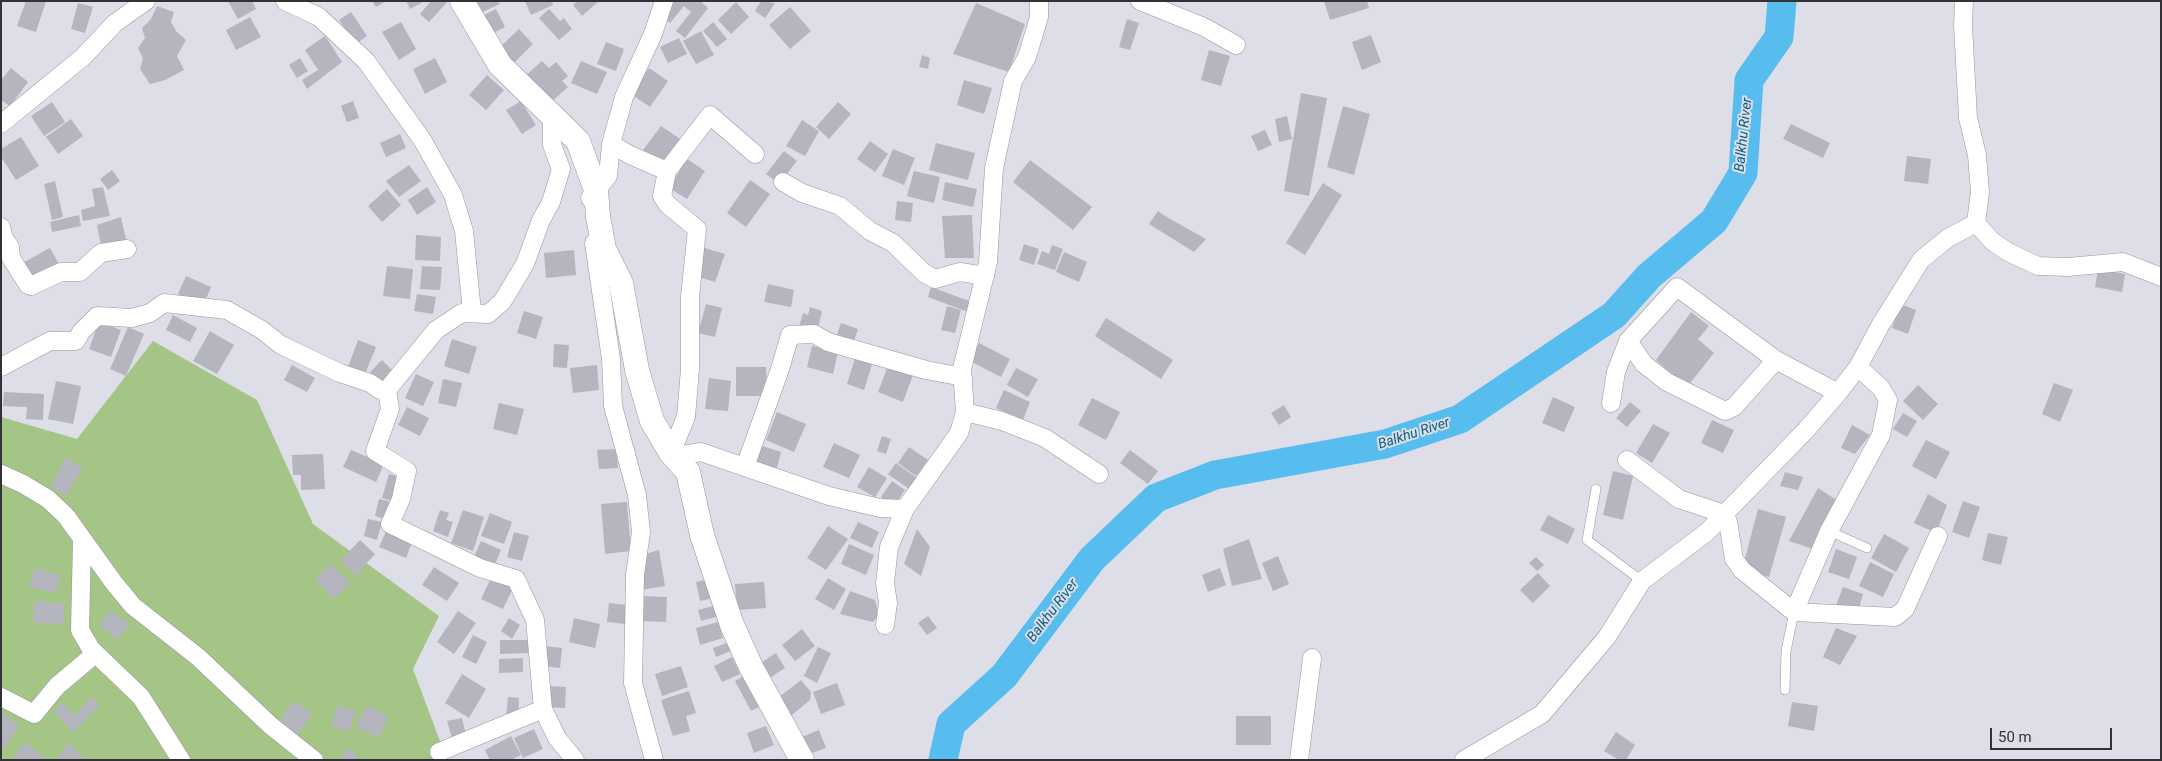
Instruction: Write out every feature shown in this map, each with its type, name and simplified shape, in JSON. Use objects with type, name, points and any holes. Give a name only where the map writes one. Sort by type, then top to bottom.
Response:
[{"type":"street","points":[[1,124],[83,57],[115,23],[146,1]]},
{"type":"street","points":[[285,1],[319,17],[366,61],[423,141],[453,195],[464,231],[472,312]]},
{"type":"street","points":[[462,1],[500,65],[578,141],[596,190],[598,216],[604,249],[621,283],[637,370],[652,421],[688,472],[710,563],[732,625],[751,667],[802,760]]},
{"type":"street","points":[[654,760],[633,683],[635,575],[641,532],[636,495],[613,406],[611,359],[598,257],[587,215],[591,195],[608,176],[611,144],[624,97],[653,34],[664,1]]},
{"type":"street","points":[[885,625],[888,603],[885,583],[889,547],[904,509],[959,433],[965,412],[962,368],[985,276],[994,168],[1013,81],[1027,57],[1039,17],[1039,1]]},
{"type":"street","points":[[1140,1],[1204,27],[1236,45]]},
{"type":"street","points":[[1964,1],[1968,118],[1978,156],[1980,192],[1976,223]]},
{"type":"street","points":[[674,454],[686,417],[690,369],[690,297],[697,229],[667,204],[662,196],[667,171],[710,116],[755,154]]},
{"type":"street","points":[[552,117],[552,145],[561,170],[551,202],[541,220],[525,264],[502,302],[488,314],[462,313],[436,330],[387,390],[390,409],[375,451],[407,471],[401,499],[390,524],[480,568],[516,579],[535,620],[543,709],[557,738],[575,760]]},
{"type":"street","points":[[611,144],[630,156],[667,171]]},
{"type":"street","points":[[783,182],[802,193],[840,206],[870,231],[893,243],[924,273],[935,279],[960,272],[985,276]]},
{"type":"street","points":[[1976,223],[1992,240],[2008,252],[2038,266],[2068,267],[2123,262],[2161,277]]},
{"type":"street","points":[[1464,760],[1542,714],[1607,637],[1642,581],[1707,532],[1806,430],[1838,393],[1858,367],[1877,330],[1921,260],[1948,238],[1976,223]]},
{"type":"street","points":[[1,227],[4,238],[10,248],[11,258],[28,285],[31,286],[56,274],[80,272],[101,253],[127,249]]},
{"type":"street","points":[[1611,403],[1616,372],[1628,342],[1677,287],[1776,360],[1838,393]]},
{"type":"street","points":[[1,367],[50,341],[76,340],[97,316],[132,318],[150,313],[164,303],[227,310],[262,330],[281,345],[340,373],[370,382],[380,390],[387,390]]},
{"type":"street","points":[[745,467],[780,370],[790,335],[814,334],[828,342],[926,370],[963,377]]},
{"type":"street","points":[[1628,342],[1644,364],[1666,382],[1725,412],[1734,407],[1776,360]]},
{"type":"street","points":[[1794,612],[1829,531],[1881,435],[1888,400],[1881,388],[1858,367]]},
{"type":"street","points":[[965,412],[1002,421],[1045,438],[1099,474]]},
{"type":"street","points":[[674,454],[701,452],[829,496],[880,508],[904,509]]},
{"type":"street","points":[[1627,460],[1679,499],[1724,514],[1730,529],[1731,548],[1738,564],[1794,612],[1895,617],[1904,609],[1938,536]]},
{"type":"street","points":[[1,474],[23,484],[48,499],[66,516],[114,583],[134,606],[198,657],[270,724],[314,760]]},
{"type":"street","points":[[82,539],[80,630],[95,654],[140,697],[181,760]]},
{"type":"street","points":[[1,697],[34,714],[57,686],[95,654]]},
{"type":"street","points":[[1299,760],[1312,658]]},
{"type":"street","points":[[439,752],[543,709]]},
{"type":"lane","points":[[1596,489],[1586,540],[1642,581]]},
{"type":"lane","points":[[1829,531],[1867,548]]},
{"type":"lane","points":[[1785,690],[1786,651],[1794,612]]},
{"type":"green space","points":[[153,341],[257,400],[313,524],[439,616],[413,669],[447,760],[1,760],[1,417],[77,439]]},
{"type":"building","points":[[26,1],[46,1],[36,32],[17,26]]},
{"type":"building","points":[[228,1],[252,1],[256,9],[238,19]]},
{"type":"building","points":[[372,1],[386,1],[376,7]]},
{"type":"building","points":[[406,1],[425,1],[410,9]]},
{"type":"building","points":[[431,1],[448,1],[429,22],[420,14]]},
{"type":"building","points":[[467,1],[498,1],[500,4],[474,16]]},
{"type":"building","points":[[525,1],[552,1],[553,5],[531,15]]},
{"type":"building","points":[[577,1],[599,1],[582,16],[573,5]]},
{"type":"building","points":[[675,1],[700,1],[708,8],[685,38],[676,31],[691,12],[684,6],[670,23],[663,17]]},
{"type":"building","points":[[761,1],[775,3],[765,18],[755,11]]},
{"type":"building","points":[[1324,1],[1367,1],[1369,8],[1330,20]]},
{"type":"building","points":[[736,2],[749,17],[731,34],[718,20]]},
{"type":"building","points":[[78,3],[93,7],[85,33],[71,29]]},
{"type":"building","points":[[976,3],[1025,24],[1009,72],[953,54]]},
{"type":"building","points":[[157,6],[174,12],[171,22],[176,31],[186,40],[177,56],[184,70],[165,80],[150,84],[140,69],[143,59],[138,48],[145,38],[142,28],[151,19]]},
{"type":"building","points":[[790,7],[811,31],[790,49],[769,25]]},
{"type":"building","points":[[496,9],[505,27],[487,36],[478,18]]},
{"type":"building","points":[[549,9],[560,21],[564,18],[572,29],[559,40],[539,18]]},
{"type":"building","points":[[351,12],[367,36],[356,44],[339,20]]},
{"type":"building","points":[[250,17],[261,37],[236,50],[226,30]]},
{"type":"building","points":[[1127,19],[1139,23],[1130,50],[1119,47]]},
{"type":"building","points":[[401,22],[416,49],[399,60],[382,32]]},
{"type":"building","points":[[713,22],[727,39],[717,47],[703,31]]},
{"type":"building","points":[[519,29],[533,44],[510,67],[495,52]]},
{"type":"building","points":[[701,31],[714,55],[696,64],[683,41]]},
{"type":"building","points":[[1371,35],[1381,62],[1362,70],[1352,42]]},
{"type":"building","points":[[325,36],[342,62],[307,89],[302,80],[318,70],[305,50]]},
{"type":"building","points":[[679,38],[687,54],[668,63],[660,47]]},
{"type":"building","points":[[606,42],[624,49],[616,71],[597,64]]},
{"type":"building","points":[[1209,50],[1230,56],[1221,86],[1201,80]]},
{"type":"building","points":[[922,55],[930,58],[928,69],[919,67]]},
{"type":"building","points":[[300,58],[308,71],[297,78],[289,65]]},
{"type":"building","points":[[435,58],[447,82],[425,94],[413,69]]},
{"type":"building","points":[[542,61],[549,68],[556,62],[568,76],[562,81],[568,87],[549,104],[524,77]]},
{"type":"building","points":[[581,61],[607,72],[597,94],[571,83]]},
{"type":"building","points":[[11,68],[28,82],[10,106],[1,100],[1,80]]},
{"type":"building","points":[[649,68],[668,81],[650,107],[631,94]]},
{"type":"building","points":[[487,75],[504,90],[486,110],[469,95]]},
{"type":"building","points":[[964,80],[992,88],[984,114],[957,105]]},
{"type":"building","points":[[1301,93],[1327,98],[1309,196],[1284,191]]},
{"type":"building","points":[[353,101],[359,118],[347,122],[341,106]]},
{"type":"building","points":[[521,101],[536,125],[522,134],[506,110]]},
{"type":"building","points":[[52,102],[65,122],[44,136],[31,116]]},
{"type":"building","points":[[838,102],[851,114],[829,139],[816,127]]},
{"type":"building","points":[[1343,106],[1370,114],[1354,175],[1327,167]]},
{"type":"building","points":[[1287,116],[1292,139],[1279,142],[1275,119]]},
{"type":"building","points":[[71,119],[83,136],[58,154],[46,137]]},
{"type":"building","points":[[802,120],[819,131],[805,156],[786,146]]},
{"type":"building","points":[[1791,124],[1830,143],[1823,158],[1783,139]]},
{"type":"building","points":[[661,126],[680,139],[663,164],[643,150]]},
{"type":"building","points":[[1265,130],[1272,145],[1258,151],[1251,136]]},
{"type":"building","points":[[400,134],[406,148],[386,157],[380,143]]},
{"type":"building","points":[[21,137],[39,166],[16,180],[1,157],[1,149]]},
{"type":"building","points":[[870,141],[888,154],[875,172],[857,159]]},
{"type":"building","points":[[936,143],[975,153],[968,180],[929,170]]},
{"type":"building","points":[[893,149],[915,158],[904,185],[882,176]]},
{"type":"building","points":[[784,151],[797,161],[779,184],[766,174]]},
{"type":"building","points":[[1907,156],[1931,159],[1928,184],[1904,181]]},
{"type":"building","points":[[687,159],[705,171],[687,199],[669,188]]},
{"type":"building","points":[[1030,160],[1092,207],[1073,230],[1013,182]]},
{"type":"building","points":[[409,165],[421,181],[399,197],[386,181]]},
{"type":"building","points":[[112,170],[120,181],[108,190],[100,179]]},
{"type":"building","points":[[914,171],[940,177],[934,203],[907,196]]},
{"type":"building","points":[[750,180],[770,194],[746,227],[727,213]]},
{"type":"building","points":[[55,181],[63,217],[52,220],[44,184]]},
{"type":"building","points":[[945,182],[977,189],[973,207],[942,200]]},
{"type":"building","points":[[1323,183],[1342,195],[1305,255],[1286,243]]},
{"type":"building","points":[[103,187],[110,216],[83,221],[81,210],[95,206],[92,189]]},
{"type":"building","points":[[427,187],[436,202],[417,215],[408,200]]},
{"type":"building","points":[[387,189],[401,205],[382,222],[368,206]]},
{"type":"building","points":[[897,201],[913,203],[911,222],[895,220]]},
{"type":"building","points":[[1158,211],[1206,239],[1194,252],[1149,224]]},
{"type":"building","points":[[79,215],[81,226],[52,232],[50,222]]},
{"type":"building","points":[[972,215],[974,258],[945,258],[942,216]]},
{"type":"building","points":[[121,217],[127,244],[102,250],[97,225]]},
{"type":"building","points":[[416,235],[441,237],[440,261],[415,260]]},
{"type":"building","points":[[1024,244],[1039,249],[1034,265],[1019,260]]},
{"type":"building","points":[[1052,245],[1063,249],[1055,270],[1037,264],[1042,251],[1049,254]]},
{"type":"building","points":[[701,247],[725,254],[715,282],[692,275]]},
{"type":"building","points":[[50,248],[59,264],[30,281],[19,265]]},
{"type":"building","points":[[574,250],[576,275],[546,278],[544,253]]},
{"type":"building","points":[[1064,252],[1087,262],[1079,282],[1056,272]]},
{"type":"building","points":[[387,266],[413,269],[410,299],[383,296]]},
{"type":"building","points":[[422,266],[442,267],[440,290],[420,289]]},
{"type":"building","points":[[2098,269],[2125,274],[2122,292],[2095,287]]},
{"type":"building","points":[[186,276],[211,287],[203,306],[178,294]]},
{"type":"building","points":[[768,284],[794,290],[791,307],[764,302]]},
{"type":"building","points":[[931,287],[972,302],[968,312],[928,297]]},
{"type":"building","points":[[417,294],[436,297],[433,314],[414,311]]},
{"type":"building","points":[[706,304],[722,308],[715,337],[698,333]]},
{"type":"building","points":[[1900,304],[1916,310],[1908,334],[1892,328]]},
{"type":"building","points":[[947,306],[961,310],[955,333],[941,330]]},
{"type":"building","points":[[810,307],[822,311],[817,332],[799,327],[803,313],[808,315]]},
{"type":"building","points":[[524,311],[543,317],[536,339],[517,333]]},
{"type":"building","points":[[1691,312],[1709,326],[1698,339],[1714,353],[1687,387],[1656,360]]},
{"type":"building","points":[[173,315],[197,328],[190,342],[166,330]]},
{"type":"building","points":[[1106,318],[1173,360],[1161,379],[1095,336]]},
{"type":"building","points":[[99,322],[121,330],[111,357],[89,349]]},
{"type":"building","points":[[841,323],[858,329],[852,346],[835,340]]},
{"type":"building","points":[[128,327],[144,334],[126,376],[110,369]]},
{"type":"building","points":[[210,331],[234,345],[217,374],[193,361]]},
{"type":"building","points":[[452,339],[477,347],[469,374],[444,366]]},
{"type":"building","points":[[358,340],[376,347],[365,374],[348,367]]},
{"type":"building","points":[[979,343],[1010,359],[1001,377],[970,361]]},
{"type":"building","points":[[554,344],[569,345],[567,368],[553,367]]},
{"type":"building","points":[[812,346],[838,352],[833,374],[807,367]]},
{"type":"building","points":[[857,352],[874,358],[864,390],[847,384]]},
{"type":"building","points":[[382,360],[394,372],[382,384],[370,372]]},
{"type":"building","points":[[292,365],[315,378],[307,392],[284,380]]},
{"type":"building","points":[[597,365],[599,390],[573,393],[570,368]]},
{"type":"building","points":[[888,366],[913,375],[903,402],[878,392]]},
{"type":"building","points":[[736,367],[766,367],[767,396],[736,396]]},
{"type":"building","points":[[1016,368],[1038,379],[1028,397],[1007,385]]},
{"type":"building","points":[[416,374],[434,382],[423,406],[405,398]]},
{"type":"building","points":[[709,378],[731,381],[728,411],[705,409]]},
{"type":"building","points":[[443,379],[462,383],[456,407],[438,403]]},
{"type":"building","points":[[56,381],[81,386],[73,424],[48,419]]},
{"type":"building","points":[[2054,383],[2073,390],[2060,422],[2042,414]]},
{"type":"building","points":[[1918,385],[1938,404],[1923,420],[1903,401]]},
{"type":"building","points":[[1004,390],[1030,402],[1023,420],[996,408]]},
{"type":"building","points":[[4,392],[44,394],[43,420],[26,419],[27,407],[3,406]]},
{"type":"building","points":[[1553,397],[1575,407],[1564,432],[1542,423]]},
{"type":"building","points":[[1092,398],[1120,412],[1106,440],[1078,425]]},
{"type":"building","points":[[1630,402],[1641,411],[1627,427],[1616,418]]},
{"type":"building","points":[[499,403],[524,409],[517,435],[493,429]]},
{"type":"building","points":[[1284,405],[1291,417],[1279,425],[1271,413]]},
{"type":"building","points":[[407,407],[429,418],[420,436],[398,425]]},
{"type":"building","points":[[777,412],[806,424],[794,452],[766,440]]},
{"type":"building","points":[[1903,413],[1917,421],[1907,437],[1893,429]]},
{"type":"building","points":[[1712,420],[1734,430],[1723,453],[1701,443]]},
{"type":"building","points":[[1653,424],[1670,433],[1652,463],[1636,453]]},
{"type":"building","points":[[1852,425],[1870,435],[1855,454],[1841,448]]},
{"type":"building","points":[[882,436],[891,439],[886,454],[877,451]]},
{"type":"building","points":[[1926,440],[1950,452],[1936,479],[1912,466]]},
{"type":"building","points":[[834,443],[860,455],[849,478],[823,467]]},
{"type":"building","points":[[759,445],[781,452],[776,471],[753,464]]},
{"type":"building","points":[[909,447],[928,460],[916,476],[898,463]]},
{"type":"building","points":[[616,449],[618,468],[599,469],[597,450]]},
{"type":"building","points":[[351,450],[384,464],[376,482],[343,467]]},
{"type":"building","points":[[1130,450],[1158,471],[1148,484],[1120,463]]},
{"type":"building","points":[[323,454],[325,489],[301,490],[301,475],[293,475],[292,455]]},
{"type":"building","points":[[66,458],[83,467],[66,496],[51,487]]},
{"type":"building","points":[[896,463],[917,478],[909,489],[888,474]]},
{"type":"building","points":[[869,467],[887,478],[875,497],[857,487]]},
{"type":"building","points":[[1613,471],[1633,476],[1623,520],[1603,515]]},
{"type":"building","points":[[1785,472],[1803,477],[1798,490],[1780,486]]},
{"type":"building","points":[[389,474],[400,477],[393,501],[382,498]]},
{"type":"building","points":[[892,481],[905,490],[894,506],[881,497]]},
{"type":"building","points":[[1818,488],[1838,501],[1813,549],[1789,541]]},
{"type":"building","points":[[1928,494],[1947,505],[1936,533],[1914,523]]},
{"type":"building","points":[[379,499],[392,502],[387,520],[375,516]]},
{"type":"building","points":[[1963,501],[1980,507],[1969,538],[1952,532]]},
{"type":"building","points":[[627,502],[631,551],[605,554],[601,504]]},
{"type":"building","points":[[1758,509],[1786,517],[1769,577],[1742,570]]},
{"type":"building","points":[[440,510],[449,513],[446,520],[453,522],[448,537],[433,531]]},
{"type":"building","points":[[463,510],[484,517],[473,551],[451,543]]},
{"type":"building","points":[[490,513],[512,522],[504,544],[481,536]]},
{"type":"building","points":[[1548,515],[1575,529],[1568,544],[1540,530]]},
{"type":"building","points":[[368,519],[382,522],[377,540],[364,536]]},
{"type":"building","points":[[858,522],[879,532],[872,548],[850,538]]},
{"type":"building","points":[[828,526],[848,539],[826,570],[807,558]]},
{"type":"building","points":[[387,529],[413,540],[406,558],[379,547]]},
{"type":"building","points":[[917,529],[930,547],[921,576],[904,564]]},
{"type":"building","points":[[514,532],[529,536],[522,561],[507,557]]},
{"type":"building","points":[[1988,533],[2008,537],[2001,565],[1982,560]]},
{"type":"building","points":[[1884,534],[1909,548],[1896,572],[1871,558]]},
{"type":"building","points":[[1249,539],[1262,579],[1232,586],[1223,549]]},
{"type":"building","points":[[360,540],[375,554],[356,575],[340,561]]},
{"type":"building","points":[[481,541],[501,550],[494,567],[473,559]]},
{"type":"building","points":[[849,544],[874,555],[866,575],[841,564]]},
{"type":"building","points":[[1836,549],[1857,557],[1849,579],[1828,572]]},
{"type":"building","points":[[659,550],[665,586],[641,590],[639,556]]},
{"type":"building","points":[[1278,556],[1289,584],[1273,591],[1262,563]]},
{"type":"building","points":[[1536,557],[1544,565],[1537,571],[1529,563]]},
{"type":"building","points":[[1870,562],[1894,574],[1883,597],[1859,586]]},
{"type":"building","points":[[331,564],[350,583],[334,599],[315,580]]},
{"type":"building","points":[[434,567],[459,583],[447,601],[422,585]]},
{"type":"building","points":[[35,568],[61,575],[55,593],[29,586]]},
{"type":"building","points":[[1220,568],[1226,585],[1208,592],[1202,575]]},
{"type":"building","points":[[1538,573],[1550,586],[1533,603],[1520,590]]},
{"type":"building","points":[[492,576],[514,586],[503,609],[481,599]]},
{"type":"building","points":[[828,578],[846,589],[834,610],[815,599]]},
{"type":"building","points":[[710,579],[714,598],[700,601],[696,582]]},
{"type":"building","points":[[764,582],[766,608],[737,610],[735,584]]},
{"type":"building","points":[[1843,587],[1863,594],[1857,615],[1835,608]]},
{"type":"building","points":[[850,591],[875,600],[879,615],[873,622],[840,614]]},
{"type":"building","points":[[641,596],[667,597],[666,622],[640,621]]},
{"type":"building","points":[[35,601],[64,604],[64,624],[33,622]]},
{"type":"building","points":[[609,603],[627,605],[625,624],[607,622]]},
{"type":"building","points":[[717,605],[719,616],[701,621],[698,610]]},
{"type":"building","points":[[111,610],[130,624],[118,639],[99,625]]},
{"type":"building","points":[[458,611],[476,623],[454,654],[437,642]]},
{"type":"building","points":[[928,616],[937,628],[927,635],[918,623]]},
{"type":"building","points":[[509,618],[520,625],[512,639],[501,631]]},
{"type":"building","points":[[574,618],[600,624],[595,648],[569,642]]},
{"type":"building","points":[[718,622],[723,638],[700,645],[696,628]]},
{"type":"building","points":[[1836,628],[1857,636],[1840,665],[1823,657]]},
{"type":"building","points":[[802,629],[815,646],[795,661],[782,645]]},
{"type":"building","points":[[473,635],[487,642],[476,664],[462,657]]},
{"type":"building","points":[[500,640],[528,640],[528,653],[500,654]]},
{"type":"building","points":[[727,643],[731,651],[716,657],[713,648]]},
{"type":"building","points":[[545,646],[562,648],[560,668],[543,666]]},
{"type":"building","points":[[818,647],[831,653],[817,683],[804,676]]},
{"type":"building","points":[[776,653],[785,668],[768,679],[759,664]]},
{"type":"building","points":[[732,657],[740,674],[722,682],[714,666]]},
{"type":"building","points":[[523,658],[523,672],[499,673],[499,659]]},
{"type":"building","points":[[681,666],[688,687],[662,696],[655,674]]},
{"type":"building","points":[[462,674],[486,689],[469,718],[445,703]]},
{"type":"building","points":[[745,675],[761,706],[751,711],[735,681]]},
{"type":"building","points":[[801,680],[811,692],[810,700],[792,715],[778,698]]},
{"type":"building","points":[[837,683],[845,705],[821,714],[813,692]]},
{"type":"building","points":[[545,686],[566,687],[565,708],[544,707]]},
{"type":"building","points":[[689,691],[696,713],[686,716],[690,731],[673,736],[661,700]]},
{"type":"building","points":[[91,697],[100,705],[73,733],[54,711],[63,703],[74,716]]},
{"type":"building","points":[[508,697],[519,698],[518,720],[506,719]]},
{"type":"building","points":[[293,701],[312,713],[297,736],[278,723]]},
{"type":"building","points":[[1792,702],[1818,706],[1814,731],[1788,726]]},
{"type":"building","points":[[338,705],[356,711],[349,732],[331,726]]},
{"type":"building","points":[[366,706],[389,716],[379,737],[356,728]]},
{"type":"building","points":[[1,712],[20,725],[4,749],[1,747]]},
{"type":"building","points":[[1236,716],[1271,716],[1271,745],[1236,745]]},
{"type":"building","points":[[462,718],[466,735],[452,738],[447,721]]},
{"type":"building","points":[[766,726],[774,745],[754,753],[747,733]]},
{"type":"building","points":[[534,729],[543,749],[523,758],[514,738]]},
{"type":"building","points":[[819,730],[826,748],[804,756],[797,739]]},
{"type":"building","points":[[1616,732],[1635,745],[1626,760],[1619,760],[1604,751]]},
{"type":"building","points":[[511,736],[521,755],[511,760],[490,760],[485,750]]},
{"type":"building","points":[[25,742],[44,757],[42,760],[12,760]]},
{"type":"building","points":[[69,743],[83,757],[80,760],[55,760]]},
{"type":"building","points":[[348,748],[357,755],[354,760],[340,760]]},
{"type":"waterway","name":"Balkhu River","points":[[943,760],[951,724],[1004,676],[1092,559],[1156,498],[1215,475],[1385,444],[1460,419],[1614,315],[1649,276],[1714,221],[1743,173],[1749,80],[1779,37],[1782,1]]}]
